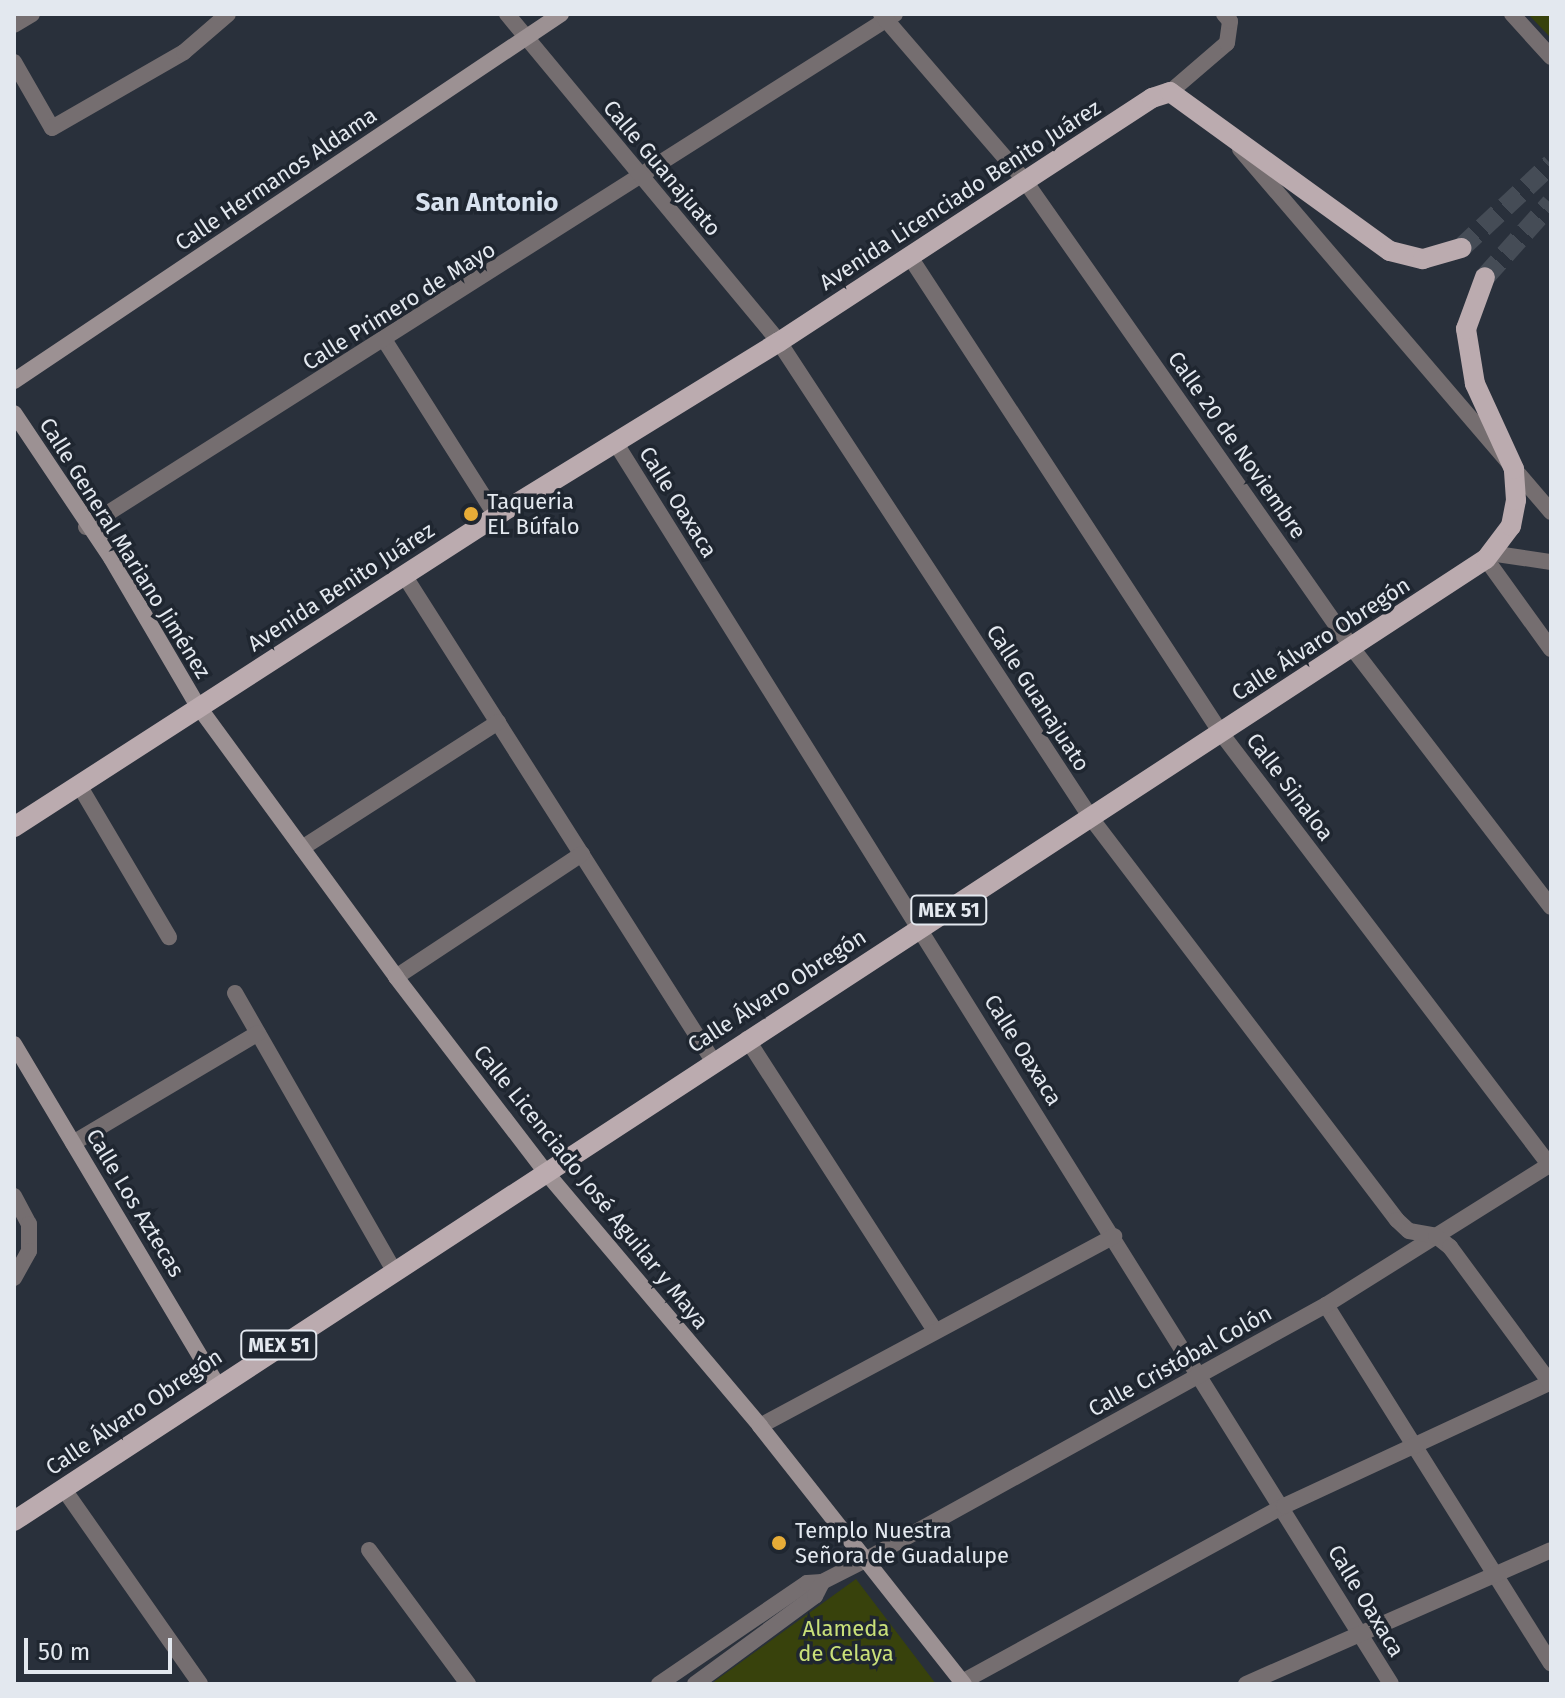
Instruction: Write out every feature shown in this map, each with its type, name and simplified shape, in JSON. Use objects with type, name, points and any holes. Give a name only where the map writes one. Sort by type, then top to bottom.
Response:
[{"type":"main road","name":"Calle Hermanos Aldama","points":[[14,381],[561,14]]},
{"type":"main road","points":[[1170,92],[1390,251],[1423,259],[1461,248]]},
{"type":"main road","name":"Avenida Licenciado Benito Juárez","points":[[779,342],[1152,98],[1170,92]]},
{"type":"main road","points":[[1485,277],[1466,329],[1475,384],[1514,469]]},
{"type":"main road","name":"Avenida Benito Juárez","points":[[14,827],[496,516],[779,342]]},
{"type":"main road","name":"Calle General Mariano Jiménez","points":[[14,413],[86,527],[111,558],[198,706]]},
{"type":"main road","name":"Calle Álvaro Obregón","points":[[14,1521],[544,1170],[1353,649],[1488,556],[1511,526],[1514,469]]},
{"type":"main road","name":"Calle Licenciado José Aguilar y Maya","points":[[198,706],[396,977],[544,1170],[760,1426],[963,1683]]},
{"type":"main road","name":"Calle Los Aztecas","points":[[14,1044],[218,1386]]},
{"type":"street","points":[[14,25],[32,14]]},
{"type":"street","points":[[14,62],[52,128],[184,52],[228,14]]},
{"type":"street","name":"Calle Guanajuato","points":[[507,14],[779,342],[1091,818],[1397,1220],[1409,1231],[1436,1236],[1450,1247],[1551,1383]]},
{"type":"street","points":[[1170,92],[1227,43],[1230,21],[1224,14]]},
{"type":"street","points":[[1512,14],[1551,57]]},
{"type":"street","name":"Calle Primero de Mayo","points":[[86,527],[641,179],[887,16]]},
{"type":"street","name":"Calle 20 de Noviembre","points":[[887,16],[1025,181],[1353,649],[1551,907]]},
{"type":"street","points":[[1229,135],[1551,512]]},
{"type":"street","name":"Calle Sinaloa","points":[[910,257],[1221,733],[1550,1165]]},
{"type":"street","points":[[385,341],[496,516]]},
{"type":"street","name":"Calle Oaxaca","points":[[615,442],[1284,1506],[1391,1684]]},
{"type":"street","points":[[1488,556],[1551,562]]},
{"type":"street","points":[[1488,556],[1551,649]]},
{"type":"street","points":[[404,575],[713,1061]]},
{"type":"street","points":[[302,848],[498,722]]},
{"type":"street","points":[[79,785],[169,937]]},
{"type":"street","points":[[396,977],[582,854]]},
{"type":"street","points":[[235,993],[393,1269]]},
{"type":"street","points":[[73,1143],[258,1033]]},
{"type":"street","points":[[747,1039],[935,1331]]},
{"type":"street","name":"Calle Cristóbal Colón","points":[[822,1582],[1326,1305],[1550,1165]]},
{"type":"street","points":[[14,1196],[29,1224],[29,1251],[14,1278]]},
{"type":"street","points":[[760,1426],[1114,1236]]},
{"type":"street","points":[[1326,1305],[1417,1444],[1551,1663]]},
{"type":"street","points":[[963,1683],[1284,1506],[1551,1383]]},
{"type":"street","points":[[63,1488],[200,1684]]},
{"type":"street","points":[[369,1550],[468,1684]]},
{"type":"street","points":[[1246,1684],[1551,1550]]},
{"type":"street","points":[[659,1684],[739,1625],[807,1583],[822,1582]]},
{"type":"street","points":[[695,1684],[815,1596],[822,1582]]},
{"type":"green space","points":[[1528,14],[1551,14],[1551,38]]},
{"type":"green space","name":"Alameda de Celaya","points":[[856,1579],[936,1684],[712,1684],[715,1681]]},
{"type":"tunnel","points":[[1461,248],[1551,164]]},
{"type":"tunnel","points":[[1485,277],[1551,203]]},
{"type":"place","name":"Taqueria EL Búfalo","points":[[471,514]]},
{"type":"place","name":"Templo Nuestra Señora de Guadalupe","points":[[779,1543]]},
{"type":"district","name":"San Antonio","points":[[487,203]]}]
